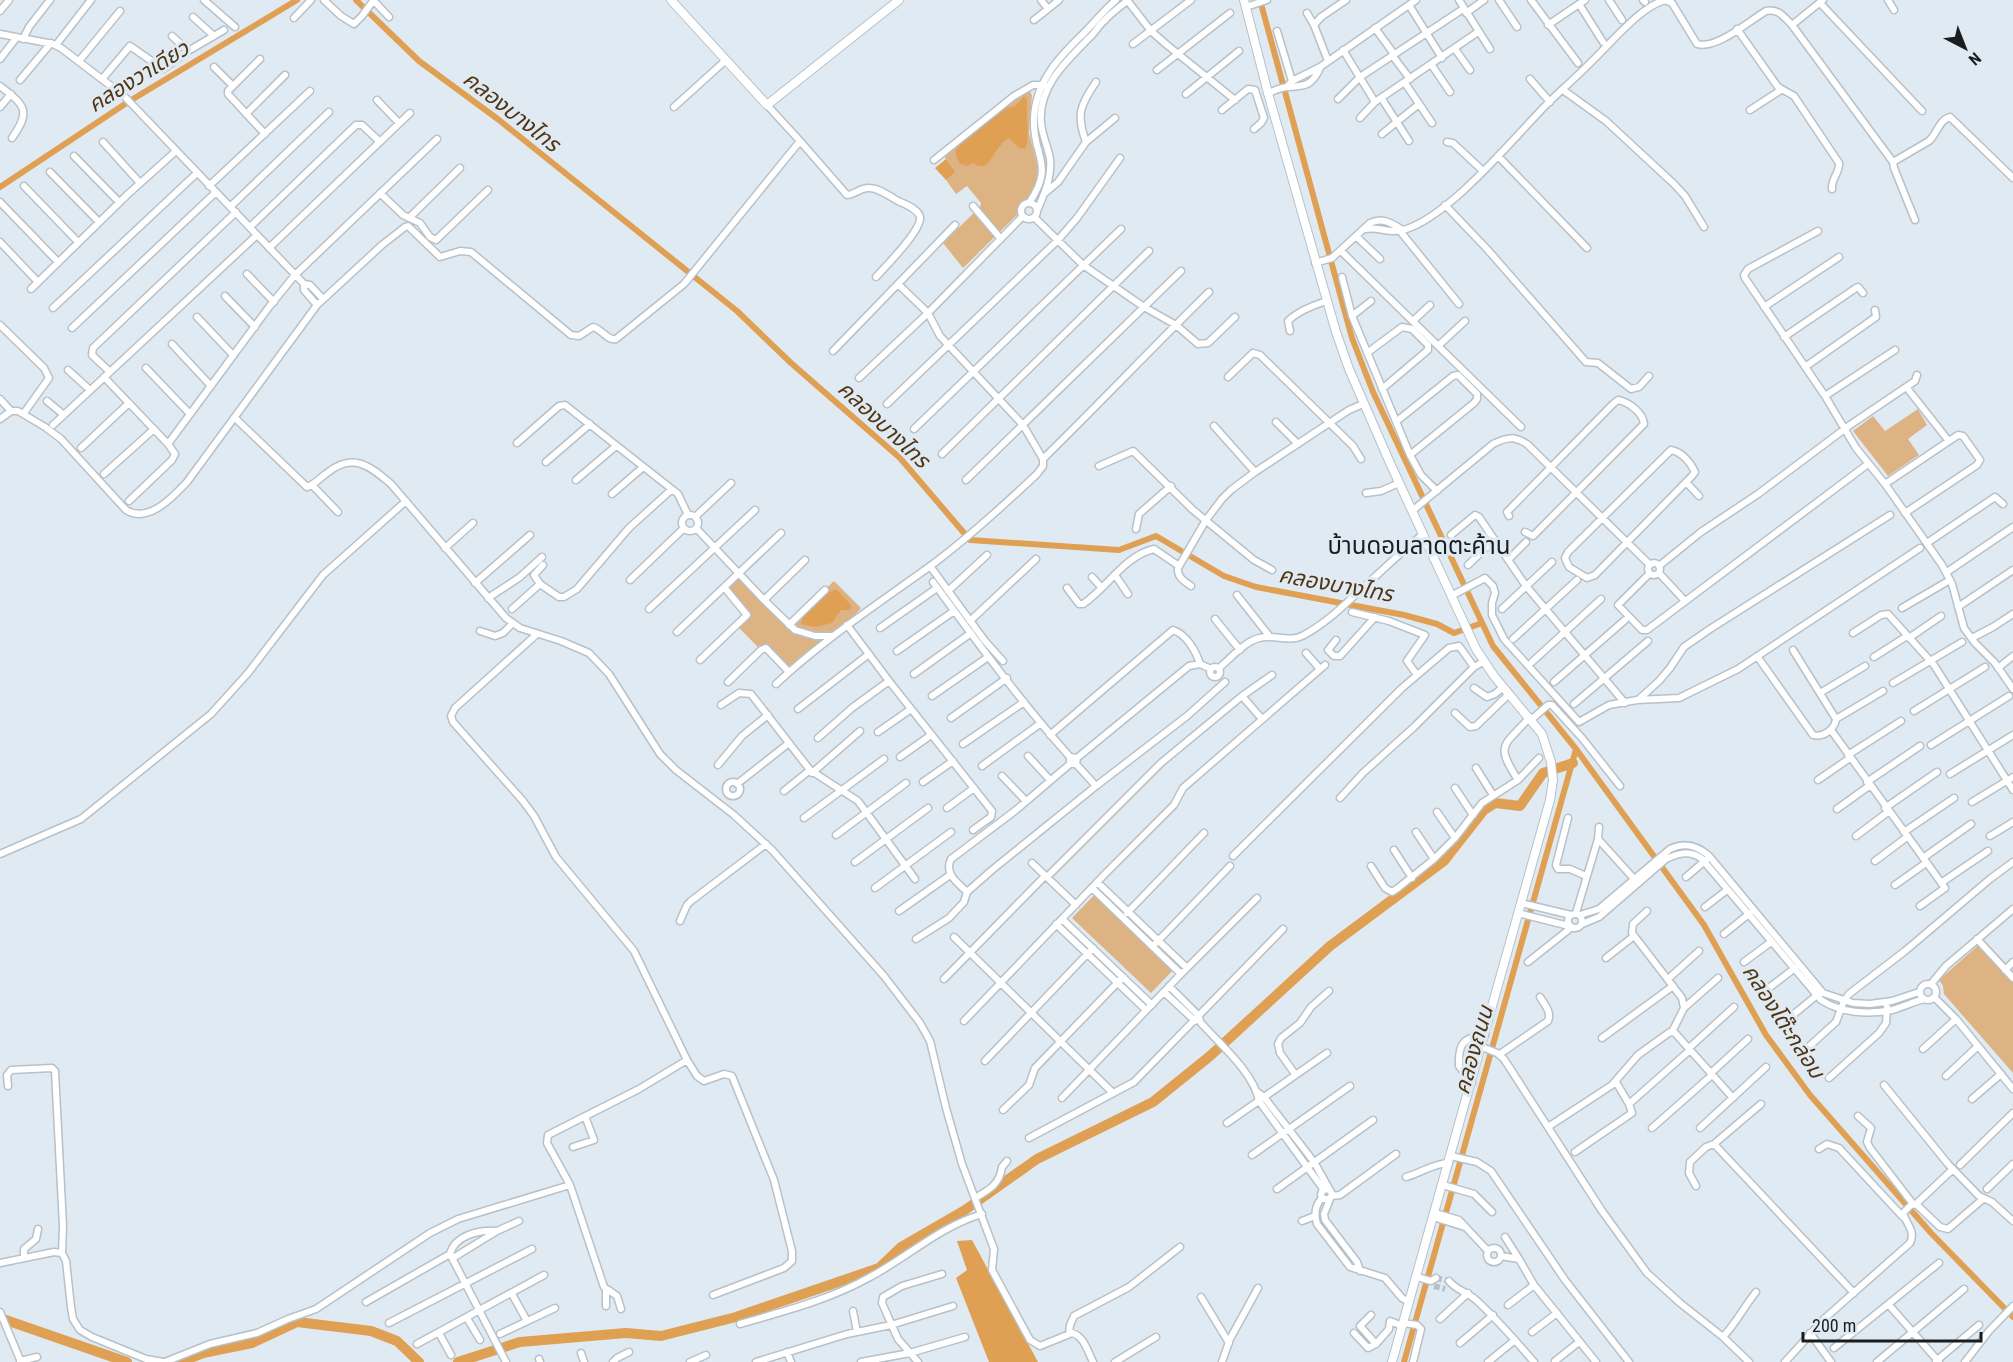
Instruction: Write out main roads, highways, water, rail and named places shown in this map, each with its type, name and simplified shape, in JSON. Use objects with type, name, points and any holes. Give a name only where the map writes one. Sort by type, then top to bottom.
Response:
[{"type":"waterway","name":"คลองวาเดียว","points":[[0,187],[128,102],[297,0]]},
{"type":"waterway","name":"คลองบางไทร","points":[[356,0],[419,61],[499,120],[737,311],[791,363],[900,458],[970,540],[1119,550],[1156,536],[1224,576],[1256,587],[1404,615],[1437,624],[1454,633],[1482,623]]},
{"type":"waterway","name":"คลองโต๊ะกล่อม","points":[[1260,0],[1352,338],[1373,392],[1493,646],[1576,749],[1704,925],[1766,1035],[1810,1095],[1931,1233],[2013,1317]]},
{"type":"waterway","name":"คลองถนน","points":[[1404,1362],[1576,749]]},
{"type":"waterway","points":[[458,1362],[520,1342],[626,1333],[661,1336],[736,1317],[879,1268],[901,1247],[965,1210],[1037,1159],[1153,1102],[1210,1056],[1330,946],[1444,861],[1484,810],[1495,803],[1520,806],[1543,773],[1573,763]]},
{"type":"waterway","points":[[0,1318],[127,1362]]},
{"type":"waterway","points":[[181,1362],[203,1353],[252,1343],[297,1322],[371,1331],[397,1341],[419,1362]]},
{"type":"tunnel","points":[[1436,1278],[1449,1281]]},
{"type":"tunnel","points":[[1434,1286],[1445,1289]]},
{"type":"district","name":"บ้านดอนลาดตะค้าน","points":[[1419,546]]}]
